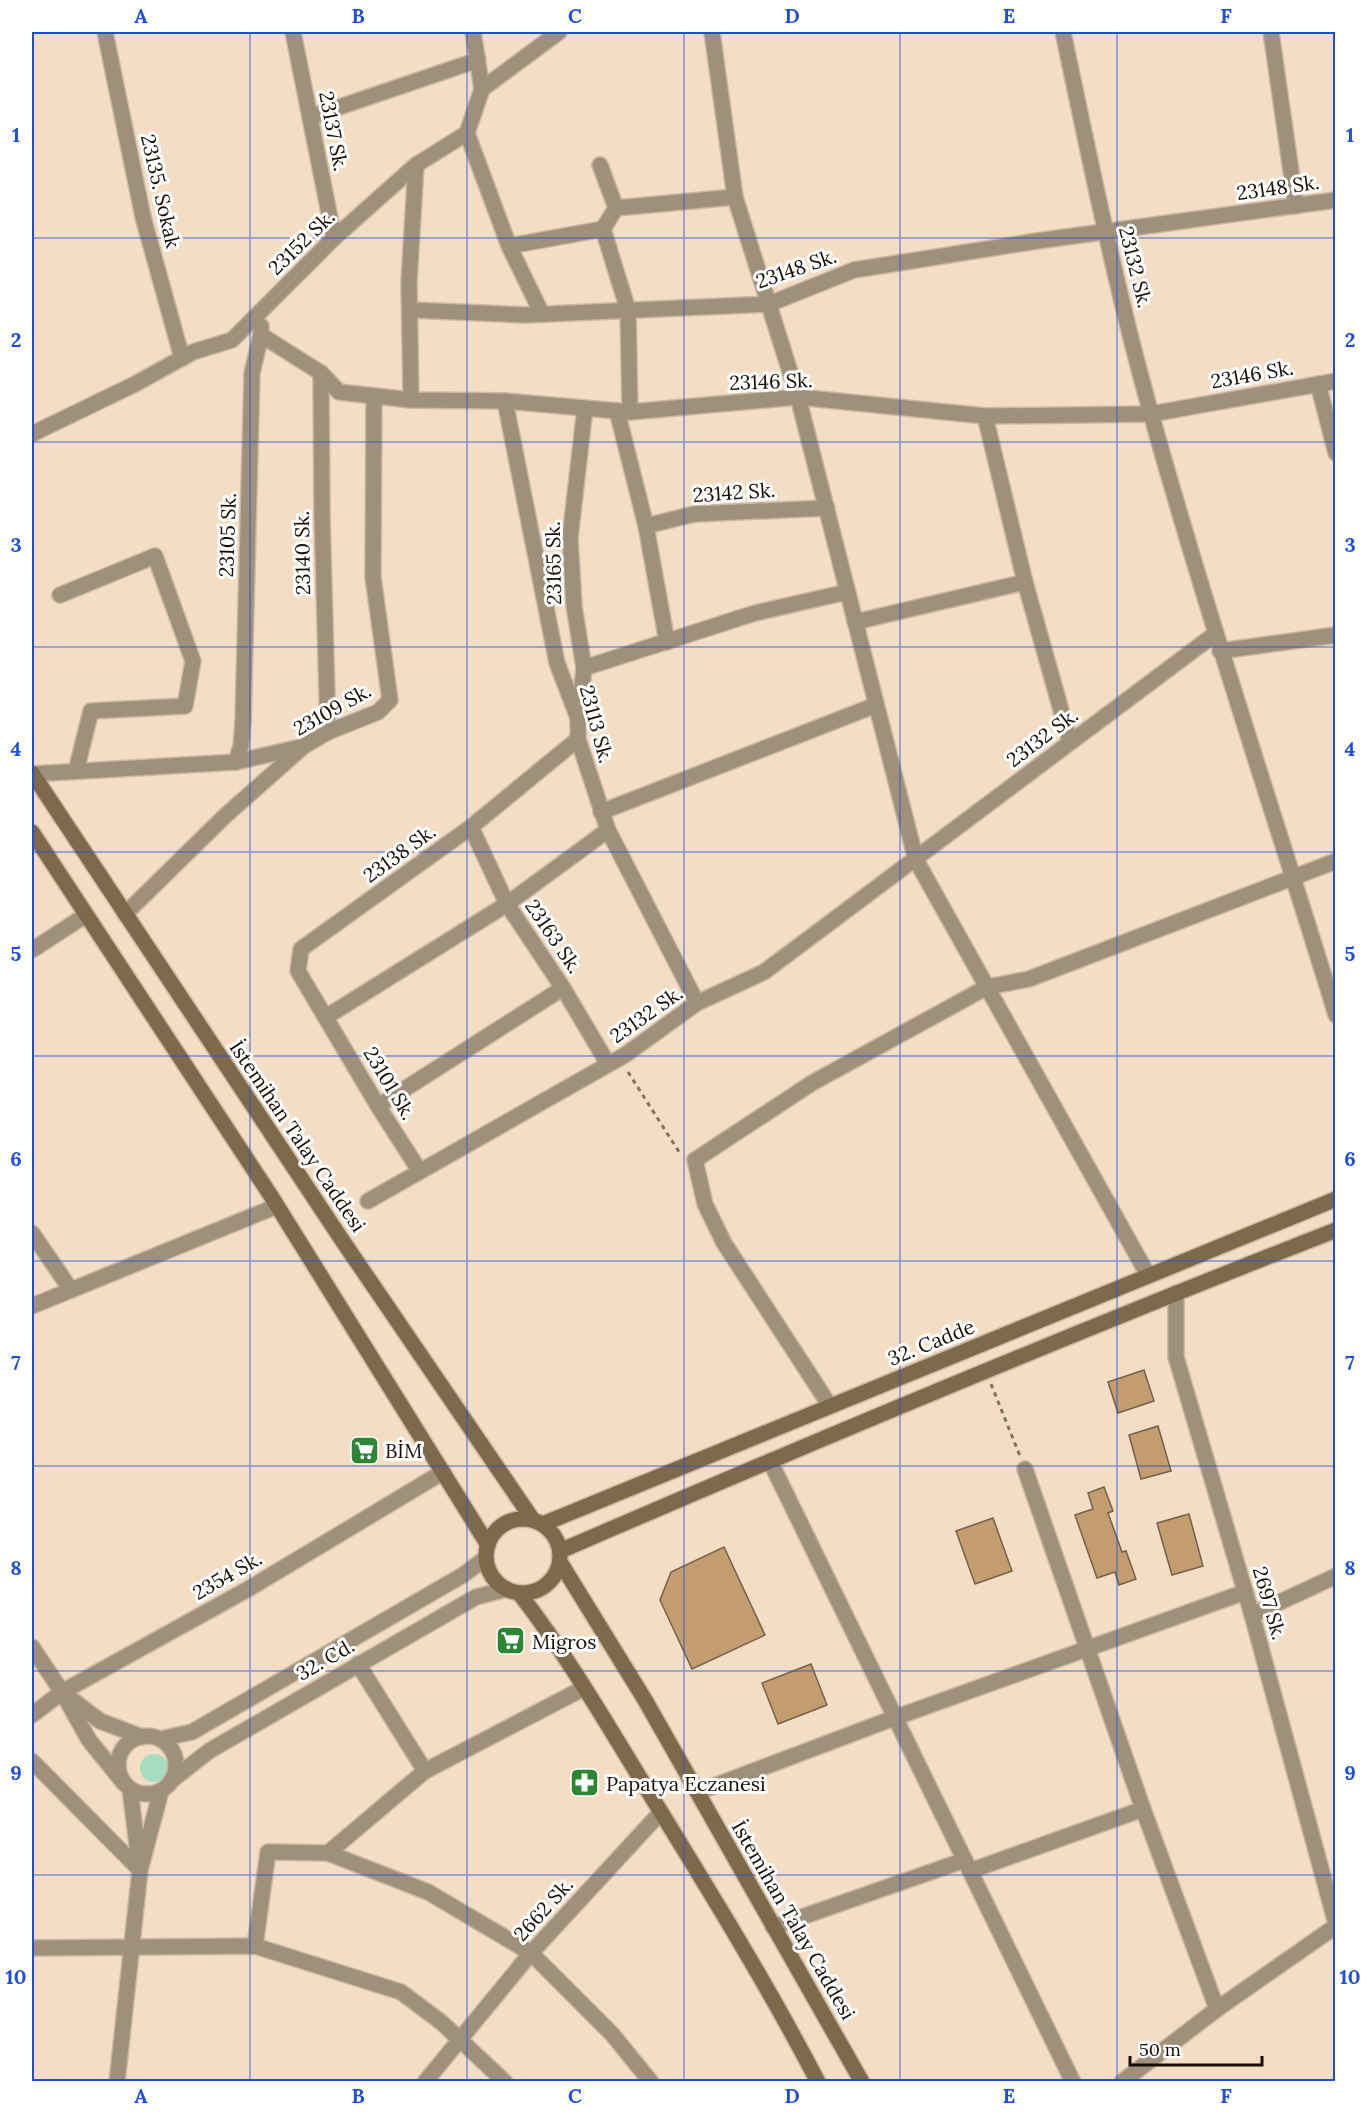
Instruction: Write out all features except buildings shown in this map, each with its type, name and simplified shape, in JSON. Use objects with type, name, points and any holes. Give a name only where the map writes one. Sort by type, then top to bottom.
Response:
[{"type":"main road","name":"İstemihan Talay Caddesi","points":[[32,773],[335,1231],[538,1522]]},
{"type":"main road","points":[[32,832],[278,1206],[443,1472],[487,1552],[489,1570],[496,1581],[513,1591],[541,1621],[584,1688],[784,2018],[818,2082]]},
{"type":"main road","name":"32. Cadde","points":[[538,1522],[830,1406],[1335,1199]]},
{"type":"main road","points":[[560,1557],[770,1461],[1176,1293],[1335,1230]]},
{"type":"main road","points":[[487,1552],[494,1534],[511,1521],[522,1519],[538,1522],[551,1532],[557,1541],[560,1557],[556,1572],[542,1588],[532,1592],[513,1591]]},
{"type":"main road","name":"İstemihan Talay Caddesi","points":[[560,1557],[698,1792],[862,2082]]},
{"type":"street","name":"23135. Sokak","points":[[105,32],[143,217],[182,358]]},
{"type":"street","name":"23137 Sk.","points":[[293,32],[334,238]]},
{"type":"street","points":[[473,32],[482,89],[467,133],[509,246],[542,314]]},
{"type":"street","points":[[482,89],[559,32]]},
{"type":"street","points":[[712,32],[735,197],[798,397],[916,860],[1148,1275]]},
{"type":"street","name":"23132 Sk.","points":[[368,1201],[613,1061],[697,1003],[764,972],[1215,634],[1151,414],[1106,233],[1063,32]]},
{"type":"street","points":[[1271,32],[1296,206]]},
{"type":"street","points":[[310,117],[478,60]]},
{"type":"street","name":"23152 Sk.","points":[[32,434],[135,384],[193,352],[232,339],[334,238],[416,165],[467,133]]},
{"type":"street","points":[[411,400],[410,282],[416,165]]},
{"type":"street","points":[[600,165],[616,208]]},
{"type":"street","points":[[616,208],[735,197]]},
{"type":"street","name":"23148 Sk.","points":[[411,310],[542,314],[769,304],[854,270],[1335,200]]},
{"type":"street","points":[[509,246],[603,229],[616,208]]},
{"type":"street","points":[[603,229],[628,310],[624,411],[667,642]]},
{"type":"street","name":"23105 Sk.","points":[[236,762],[241,747],[243,721],[252,373],[261,335],[261,310]]},
{"type":"street","name":"23146 Sk.","points":[[261,335],[321,374],[339,392],[411,400],[505,401],[624,411],[798,397],[985,416],[1151,414],[1335,381]]},
{"type":"street","name":"23140 Sk.","points":[[321,374],[328,732]]},
{"type":"street","points":[[1318,384],[1335,453]]},
{"type":"street","name":"23109 Sk.","points":[[125,914],[226,815],[304,746],[328,732],[378,712],[390,700],[373,577],[374,396]]},
{"type":"street","name":"23113 Sk.","points":[[505,401],[557,663],[578,718],[578,739],[601,812],[608,830],[697,1003]]},
{"type":"street","name":"23165 Sk.","points":[[578,718],[584,668],[574,606],[570,538],[585,408]]},
{"type":"street","points":[[985,416],[1024,582],[1070,742]]},
{"type":"street","name":"23142 Sk.","points":[[646,526],[694,514],[827,508]]},
{"type":"street","points":[[60,595],[155,556],[193,661],[185,706],[91,711],[76,771]]},
{"type":"street","points":[[855,622],[1024,582]]},
{"type":"street","points":[[584,668],[755,613],[847,592]]},
{"type":"street","points":[[1215,634],[1335,1016]]},
{"type":"street","points":[[1220,651],[1335,635]]},
{"type":"street","points":[[601,812],[876,705]]},
{"type":"street","name":"23138 Sk.","points":[[326,1017],[298,971],[301,949],[471,826],[578,739]]},
{"type":"street","points":[[32,773],[236,762],[304,746]]},
{"type":"street","name":"23163 Sk.","points":[[471,826],[507,904],[613,1061]]},
{"type":"street","points":[[326,1017],[507,904],[608,830]]},
{"type":"street","points":[[830,1406],[723,1243],[705,1204],[695,1160],[812,1083],[987,987],[1029,979],[1335,861]]},
{"type":"street","points":[[32,950],[86,915]]},
{"type":"street","points":[[378,1106],[563,988]]},
{"type":"street","name":"23101 Sk.","points":[[326,1017],[419,1170]]},
{"type":"street","points":[[32,1306],[278,1206]]},
{"type":"street","points":[[32,1233],[71,1290]]},
{"type":"street","name":"2697 Sk.","points":[[1176,1293],[1176,1357],[1252,1615],[1335,1925]]},
{"type":"street","points":[[770,1461],[1073,2082]]},
{"type":"street","points":[[1025,1469],[1143,1809],[1217,2009]]},
{"type":"street","name":"2354 Sk.","points":[[32,1715],[62,1692],[250,1587],[443,1472]]},
{"type":"street","name":"32. Cd.","points":[[160,1739],[192,1732],[463,1575],[487,1552]]},
{"type":"street","points":[[1252,1615],[1335,1576]]},
{"type":"street","name":"32. Cd.","points":[[167,1785],[209,1750],[476,1597],[513,1591]]},
{"type":"street","points":[[698,1792],[894,1718],[1245,1592]]},
{"type":"street","points":[[32,1647],[62,1692],[89,1740],[127,1786],[149,1795],[167,1785]]},
{"type":"street","points":[[358,1664],[425,1771]]},
{"type":"street","points":[[328,1853],[425,1771],[584,1688]]},
{"type":"street","points":[[62,1692],[100,1721],[142,1737]]},
{"type":"street","points":[[117,2082],[140,1870],[167,1785],[176,1771],[176,1761],[168,1745],[151,1736],[133,1740],[125,1746],[118,1764],[119,1774],[127,1786],[140,1870]]},
{"type":"street","points":[[32,1761],[140,1870]]},
{"type":"street","points":[[773,1927],[1143,1809]]},
{"type":"street","name":"2662 Sk.","points":[[425,2082],[531,1953],[661,1812]]},
{"type":"street","points":[[255,1946],[268,1852],[328,1853],[428,1892],[531,1953],[612,2034],[651,2082]]},
{"type":"street","points":[[1122,2082],[1217,2009],[1335,1925]]},
{"type":"street","points":[[32,1948],[255,1946],[401,1992],[441,2022],[505,2082]]},
{"type":"path","points":[[613,1061],[681,1155]]},
{"type":"path","points":[[986,1371],[1025,1469]]},
{"type":"green space","points":[[154,1754],[164,1758],[168,1768],[164,1778],[154,1782],[144,1778],[140,1768],[144,1758]]},
{"type":"place","name":"BİM","points":[[364,1450]]},
{"type":"place","name":"Migros","points":[[511,1641]]},
{"type":"place","name":"Papatya Eczanesi","points":[[585,1783]]}]
